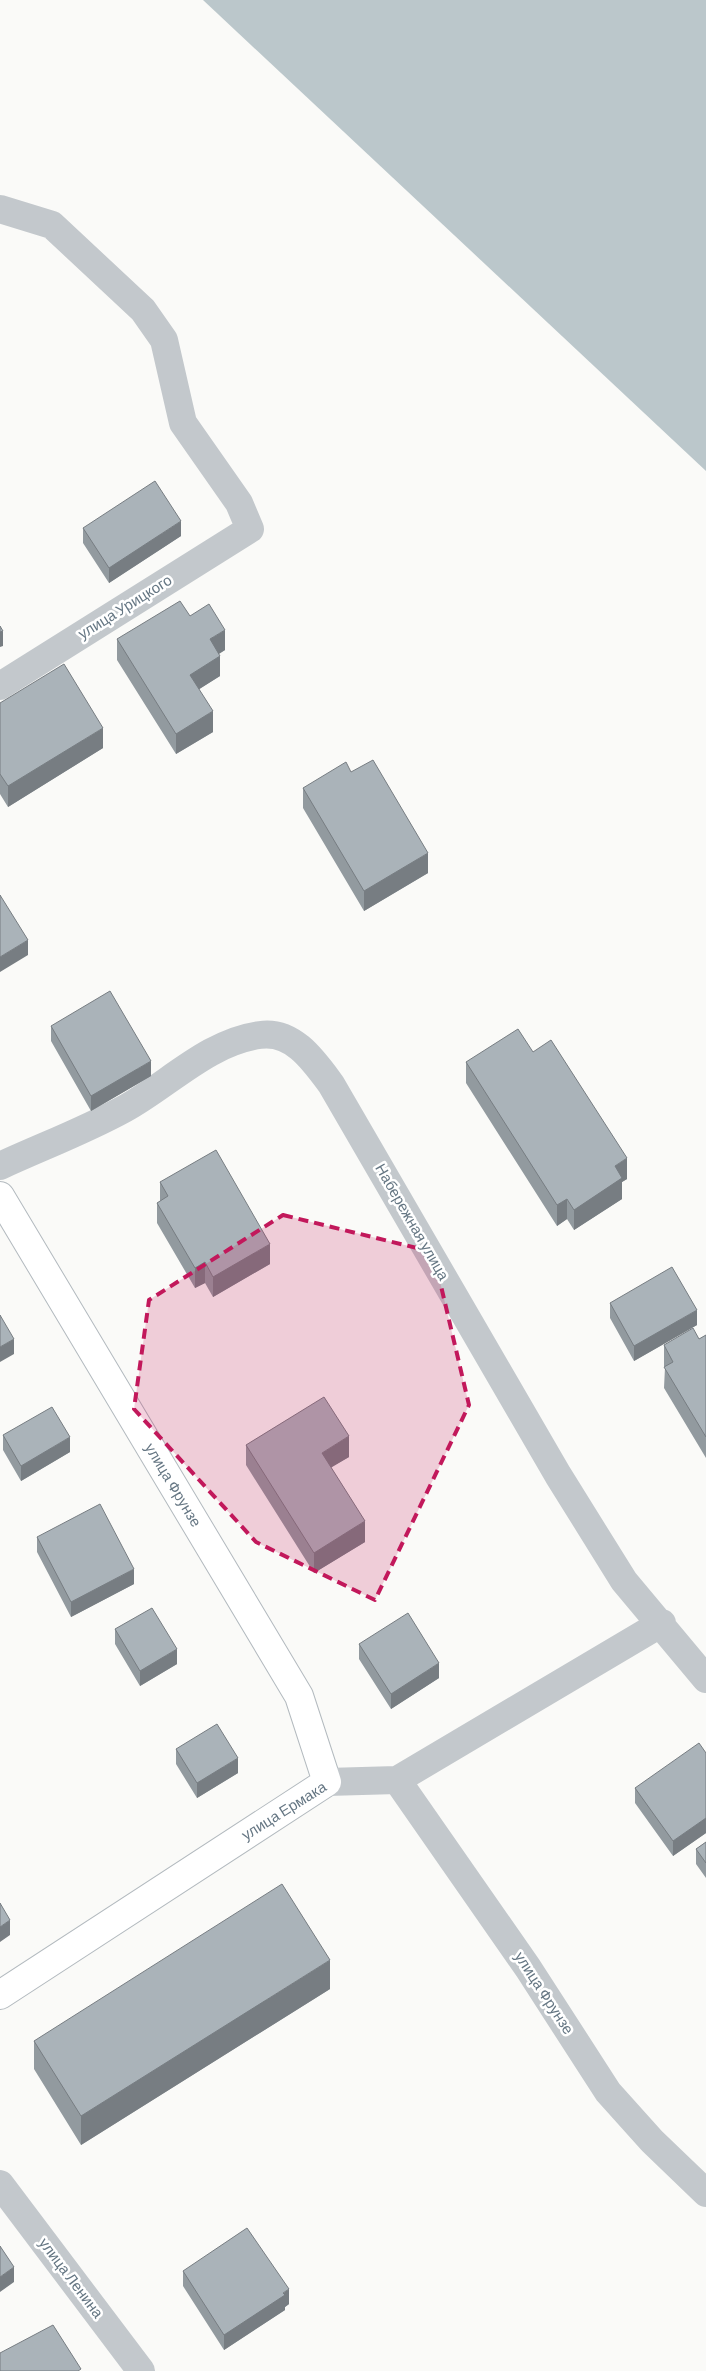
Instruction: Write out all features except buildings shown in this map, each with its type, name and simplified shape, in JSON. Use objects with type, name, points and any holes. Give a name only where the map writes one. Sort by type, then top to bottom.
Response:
[{"type":"street","name":"улица Урицкого","points":[[0,210],[52,225],[143,310],[164,340],[184,423],[239,503],[250,529],[0,686]]},
{"type":"street","name":"Набережная улица","points":[[0,1166],[126,1108],[193,1063],[230,1044],[261,1034],[288,1039],[309,1054],[331,1084],[558,1476],[624,1581],[662,1623],[706,1678]]},
{"type":"street","name":"улица Фрунзе","points":[[0,1196],[298,1696],[326,1782]]},
{"type":"street","name":"улица Ермака","points":[[0,1995],[326,1782],[397,1780],[662,1623]]},
{"type":"street","name":"улица Фрунзе","points":[[397,1780],[528,1968],[608,2092],[652,2141],[706,2193]]},
{"type":"street","name":"улица Ленина","points":[[0,2184],[141,2371]]},
{"type":"highlighted area","points":[[283,1215],[433,1252],[469,1405],[375,1600],[256,1542],[134,1409],[149,1300]]},
{"type":"shaded area","points":[[203,0],[706,0],[706,471]]}]
